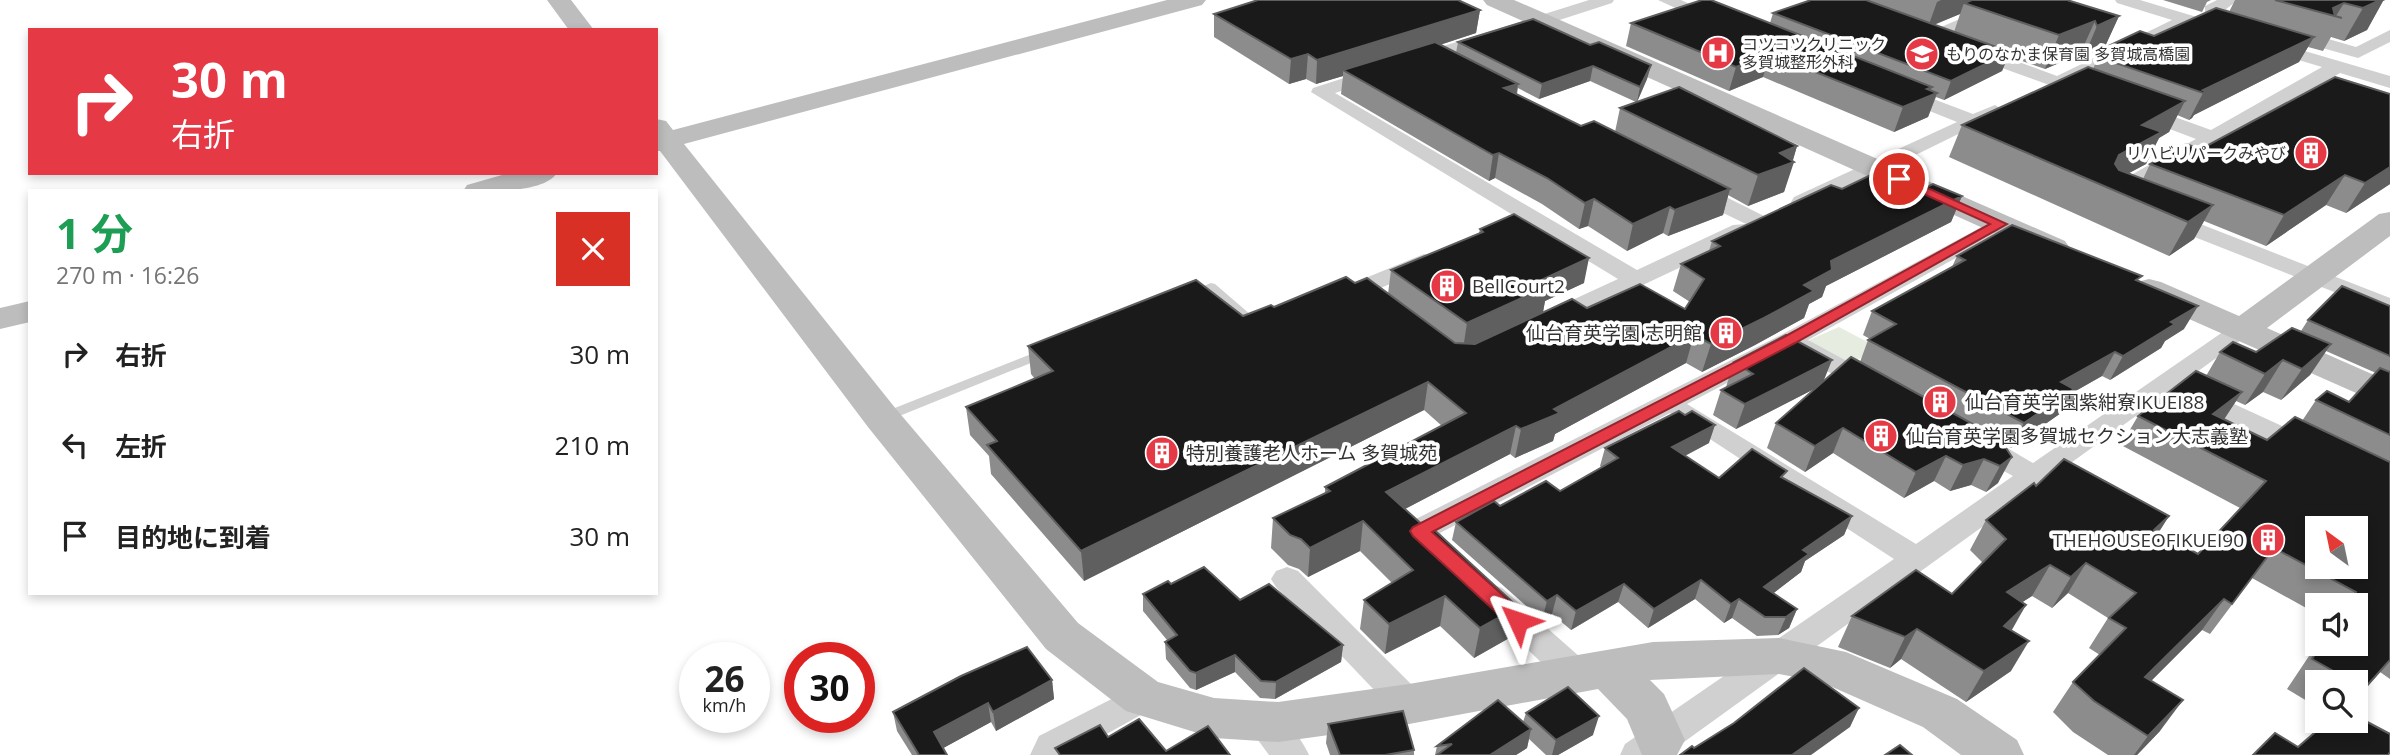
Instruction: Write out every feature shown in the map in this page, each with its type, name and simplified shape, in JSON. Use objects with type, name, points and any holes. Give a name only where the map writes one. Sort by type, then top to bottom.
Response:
[{"type":"street","points":[[559,0],[580,28]]},
{"type":"street","points":[[1194,0],[660,137],[882,418],[1062,636],[1143,697],[1214,718],[1278,722],[1409,704],[1653,661],[1779,656],[1829,666],[1940,713],[1999,755]]},
{"type":"street","points":[[1495,0],[2077,257]]},
{"type":"street","points":[[1606,0],[1320,92],[1635,279]]},
{"type":"street","points":[[1666,0],[1730,25]]},
{"type":"street","points":[[2019,0],[1922,34],[2097,96]]},
{"type":"street","points":[[2123,0],[2390,82]]},
{"type":"street","points":[[2230,0],[2211,10],[2358,53],[2390,35]]},
{"type":"street","points":[[2034,93],[2186,20]]},
{"type":"street","points":[[1433,55],[1457,68]]},
{"type":"street","points":[[2338,66],[2112,195],[2390,307]]},
{"type":"street","points":[[1883,86],[1973,121]]},
{"type":"street","points":[[1536,327],[2009,104]]},
{"type":"street","points":[[2122,105],[2213,138]]},
{"type":"street","points":[[485,189],[536,175]]},
{"type":"street","points":[[1674,179],[1758,222]]},
{"type":"street","points":[[1504,227],[1528,216]]},
{"type":"street","points":[[1649,747],[2242,330],[2390,221]]},
{"type":"street","points":[[1649,747],[1647,708],[1592,672],[1464,571],[1419,531],[1790,340],[2000,224]]},
{"type":"street","points":[[1390,311],[1359,289],[1444,253]]},
{"type":"street","points":[[2127,280],[2390,396]]},
{"type":"street","points":[[0,319],[28,312]]},
{"type":"street","points":[[1790,340],[1895,398]]},
{"type":"street","points":[[2168,381],[2328,460]]},
{"type":"street","points":[[1669,402],[1917,559]]},
{"type":"street","points":[[1953,431],[2035,476]]},
{"type":"street","points":[[1287,579],[1409,704]]},
{"type":"street","points":[[1048,755],[1052,747],[1143,697]]},
{"type":"street","points":[[1262,721],[1291,755]]},
{"type":"lane","points":[[1173,302],[1211,286],[1247,317]]},
{"type":"lane","points":[[882,418],[1059,347]]},
{"type":"shaded area","points":[[1839,327],[1879,348],[1848,365],[1812,346],[1809,340]]},
{"type":"building","points":[[1258,0],[1458,0],[1480,10],[1317,60],[1308,54],[1291,59],[1214,14]]},
{"type":"building","points":[[1702,0],[1711,0],[1932,87],[1927,89],[1937,93],[1903,107],[1770,54],[1736,67],[1631,23]]},
{"type":"building","points":[[1811,0],[1866,0],[2010,52],[1951,81],[1773,13]]},
{"type":"building","points":[[1972,0],[2067,0],[2119,16],[2097,26],[2095,21],[2059,35],[1964,3]]},
{"type":"building","points":[[2275,0],[2380,0],[2363,8],[2344,3],[2333,8],[2335,16],[2342,18]]},
{"type":"building","points":[[2216,8],[2314,37],[2203,90],[2206,91],[2203,93],[2107,60],[2102,49],[2140,31],[2154,36]]},
{"type":"building","points":[[1533,19],[1590,45],[1599,42],[1651,65],[1640,87],[1593,66],[1542,84],[1458,42]]},
{"type":"building","points":[[1435,42],[1518,84],[1504,88],[1581,126],[1594,121],[1730,189],[1675,210],[1670,207],[1633,224],[1594,199],[1585,203],[1547,178],[1499,153],[1493,155],[1343,70]]},
{"type":"building","points":[[2088,67],[2185,101],[2142,125],[2162,132],[2119,155],[2115,164],[2119,170],[2213,205],[2188,222],[1962,125]]},
{"type":"building","points":[[2335,77],[2390,94],[2390,167],[2365,183],[2345,175],[2284,215],[2150,164],[2186,144],[2201,149]]},
{"type":"building","points":[[1679,87],[1797,146],[1780,153],[1794,162],[1758,175],[1620,108]]},
{"type":"building","points":[[1885,168],[1927,187],[1933,184],[1962,196],[1831,261],[1832,270],[1804,285],[1814,291],[1764,318],[1711,344],[1694,335],[1554,409],[1560,413],[1521,429],[1516,426],[1386,492],[1426,528],[1430,526],[1518,607],[1480,628],[1445,596],[1389,624],[1364,600],[1413,570],[1363,521],[1310,548],[1301,539],[1290,535],[1273,518],[1330,491],[1325,487],[1466,413],[1428,382],[1081,551],[987,445],[997,441],[966,407],[1053,371],[1028,346],[1196,280],[1243,316],[1271,305],[1274,307],[1346,277],[1355,283],[1367,278],[1455,343],[1475,344],[1572,299],[1587,308],[1640,284],[1685,309],[1704,279],[1681,264],[1720,246],[1712,241],[1831,185],[1842,189]]},
{"type":"building","points":[[1514,214],[1589,258],[1539,281],[1548,286],[1467,323],[1391,270],[1483,232],[1480,229]]},
{"type":"building","points":[[2012,225],[2142,276],[2136,280],[2198,306],[2171,322],[2175,324],[2123,356],[2115,352],[2061,382],[2074,389],[2024,423],[1868,340],[1896,324],[1872,311],[1965,260],[1957,256]]},
{"type":"building","points":[[2342,286],[2390,306],[2390,356],[2308,320]]},
{"type":"building","points":[[2292,328],[2331,344],[2302,369],[2283,360],[2265,374],[2220,352],[2233,342],[2256,352]]},
{"type":"building","points":[[1786,335],[1832,360],[1745,404],[1721,390],[1753,374],[1734,362]]},
{"type":"building","points":[[1851,357],[2000,439],[2012,457],[2000,466],[1984,459],[1963,465],[1946,456],[1916,472],[1843,428],[1815,446],[1776,423]]},
{"type":"building","points":[[2380,368],[2390,372],[2390,435],[2316,400],[2327,391],[2349,402]]},
{"type":"building","points":[[2196,371],[2242,392],[2213,414],[2267,440],[2295,417],[2390,462],[2390,660],[2368,685],[2368,670],[2332,670],[2312,659],[2314,656],[2368,656],[2368,593],[2355,593],[2332,579],[2368,579],[2368,516],[2305,516],[2305,565],[2274,548],[2232,604],[2224,599],[2145,677],[2183,700],[2148,736],[2094,701],[2073,682],[2126,628],[2109,618],[2136,593],[2086,563],[2071,577],[2050,565],[2007,592],[2026,605],[2004,626],[2029,641],[1984,671],[1917,629],[1905,637],[1852,616],[1916,570],[1952,594],[2006,539],[1986,520],[2034,483],[2036,486],[2064,459],[2169,516],[2154,530],[2198,554],[2266,481],[2138,416]]},
{"type":"building","points":[[1679,411],[1685,415],[1692,411],[1715,425],[1672,447],[1719,478],[1752,449],[1787,471],[1781,477],[1852,516],[1803,550],[1809,554],[1764,587],[1797,609],[1786,617],[1765,617],[1739,599],[1731,604],[1701,580],[1654,609],[1624,584],[1576,611],[1557,595],[1547,601],[1456,522],[1494,501],[1500,506],[1546,481],[1560,491],[1618,458],[1605,448]]},
{"type":"building","points":[[1204,567],[1240,600],[1269,584],[1343,645],[1276,682],[1261,681],[1235,655],[1196,673],[1190,671],[1165,642],[1177,635],[1143,594],[1168,581],[1171,584]]},
{"type":"building","points":[[1027,647],[1052,680],[993,712],[988,703],[934,732],[947,755],[919,755],[893,712],[961,676]]},
{"type":"building","points":[[1804,668],[1859,708],[1792,755],[1680,755],[1734,723]]},
{"type":"building","points":[[1568,687],[1599,716],[1556,740],[1526,713]]},
{"type":"building","points":[[1498,700],[1531,729],[1490,755],[1437,755],[1452,744],[1437,746]]},
{"type":"building","points":[[1403,711],[1414,750],[1385,755],[1340,755],[1328,724]]},
{"type":"building","points":[[1139,719],[1166,751],[1208,726],[1230,755],[1060,755],[1055,748],[1100,725],[1108,737]]},
{"type":"building","points":[[2368,722],[2390,734],[2388,755],[2253,755],[2275,733],[2298,747],[2314,733],[2368,733]]},
{"type":"building","points":[[1900,745],[1912,755],[1885,755]]},
{"type":"place","name":"コツコツクリニック 多賀城整形外科","points":[[1718,53]]},
{"type":"place","name":"もりのなかま保育園 多賀城高橋園","points":[[1922,54]]},
{"type":"place","name":"リハビリパークみやび","points":[[2311,153]]},
{"type":"place","name":"BellCourt2","points":[[1447,286]]},
{"type":"place","name":"仙台育英学園 志明館","points":[[1726,333]]},
{"type":"place","name":"仙台育英学園紫紺寮IKUEI88","points":[[1940,402]]},
{"type":"place","name":"仙台育英学園多賀城セクション大志義塾","points":[[1881,436]]},
{"type":"place","name":"特別養護老人ホーム 多賀城苑","points":[[1162,453]]},
{"type":"place","name":"THEHOUSEOFIKUEI90","points":[[2268,540]]},
{"type":"route","points":[[1518,621],[1419,531],[1790,340],[2000,224],[1899,179]]}]
